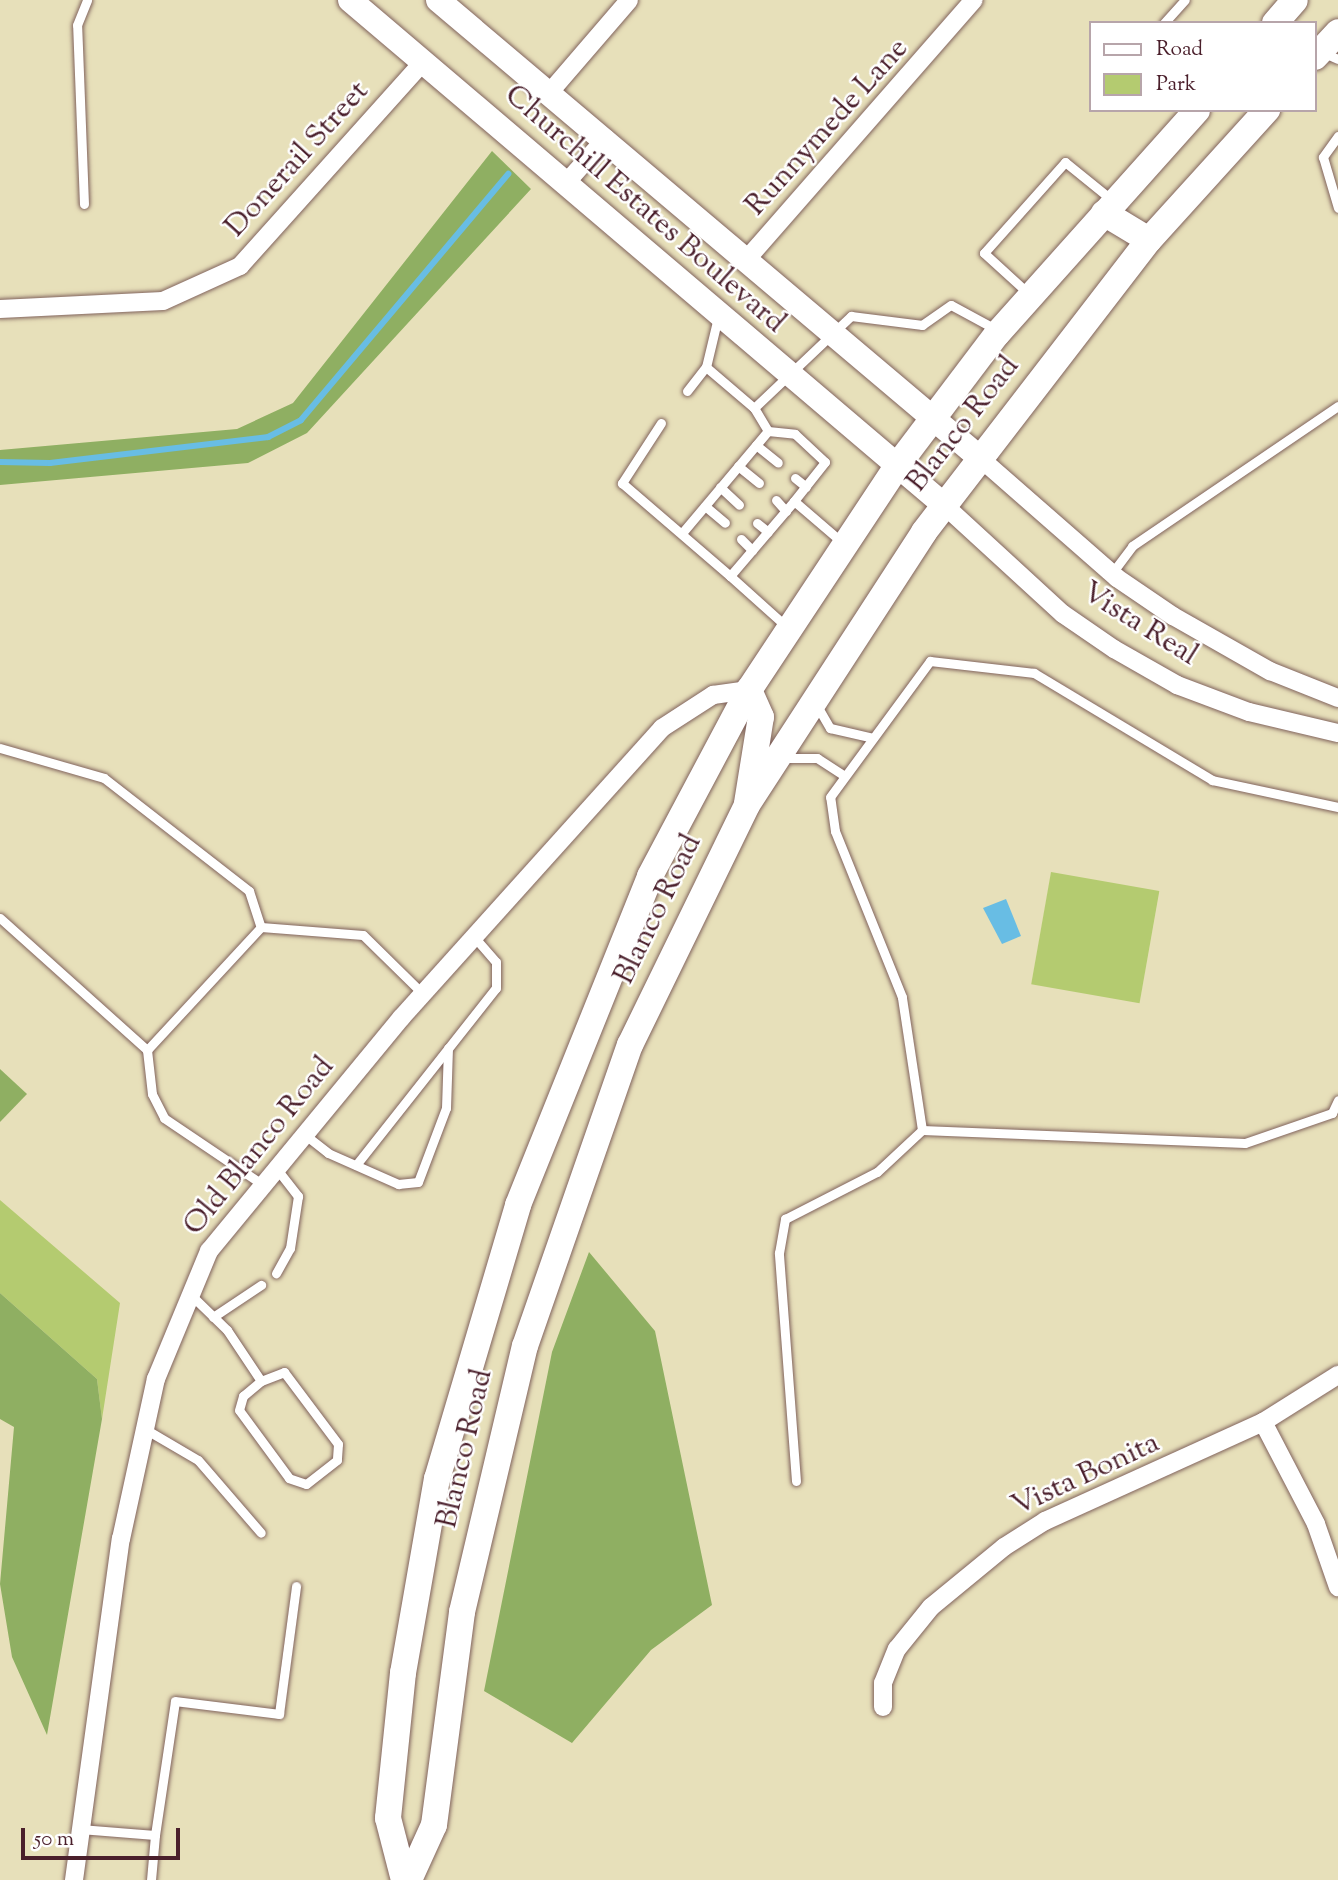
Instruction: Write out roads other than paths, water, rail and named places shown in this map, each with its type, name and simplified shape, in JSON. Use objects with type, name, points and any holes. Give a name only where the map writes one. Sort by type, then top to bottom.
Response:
[{"type":"main road","points":[[1322,53],[1338,32]]},
{"type":"main road","name":"Blanco Road","points":[[406,1880],[388,1818],[403,1673],[437,1479],[476,1331],[559,1097],[650,876],[749,690],[898,466],[1030,295],[1195,112]]},
{"type":"main road","name":"Blanco Road","points":[[406,1880],[434,1825],[461,1612],[525,1346],[630,1045],[747,805],[944,505],[1149,240],[1265,112]]},
{"type":"main road","points":[[1109,207],[1149,240]]},
{"type":"main road","points":[[747,805],[761,717],[749,690]]},
{"type":"street","name":"Churchill Estates Boulevard","points":[[350,0],[566,183],[718,317],[944,505]]},
{"type":"street","name":"Churchill Estates Boulevard","points":[[438,0],[606,138],[980,458]]},
{"type":"street","points":[[550,92],[629,0]]},
{"type":"street","name":"Runnymede Lane","points":[[747,259],[974,0]]},
{"type":"street","name":"Donerail Street","points":[[0,309],[163,301],[240,266],[423,61]]},
{"type":"street","points":[[566,183],[606,138]]},
{"type":"street","name":"Vista Real","points":[[980,458],[1112,573],[1270,671],[1338,698]]},
{"type":"street","name":"Vista Real","points":[[944,505],[1063,614],[1114,649],[1177,685],[1249,712],[1338,733]]},
{"type":"street","name":"Old Blanco Road","points":[[74,1880],[121,1539],[156,1379],[189,1293],[209,1251],[262,1184],[423,994],[662,728],[713,695],[749,690]]},
{"type":"street","name":"Vista Bonita","points":[[883,1707],[883,1682],[897,1649],[931,1607],[1004,1547],[1057,1515],[1263,1422],[1338,1375]]},
{"type":"street","points":[[1263,1422],[1315,1524],[1338,1587]]},
{"type":"lane","points":[[84,204],[77,48],[87,0]]},
{"type":"lane","points":[[1166,21],[1185,0]]},
{"type":"lane","points":[[1338,136],[1323,157],[1338,208]]},
{"type":"lane","points":[[1030,295],[984,253],[1065,162],[1109,207]]},
{"type":"lane","points":[[754,408],[831,331],[851,316],[922,325],[951,305],[999,332]]},
{"type":"lane","points":[[687,391],[706,367],[718,317]]},
{"type":"lane","points":[[706,367],[754,408],[768,431]]},
{"type":"lane","points":[[1112,573],[1132,546],[1338,405]]},
{"type":"lane","points":[[661,422],[622,483],[789,629]]},
{"type":"lane","points":[[682,533],[768,431]]},
{"type":"lane","points":[[730,576],[825,462],[795,434],[768,431]]},
{"type":"lane","points":[[756,445],[778,463]]},
{"type":"lane","points":[[738,466],[759,483]]},
{"type":"lane","points":[[795,478],[806,487]]},
{"type":"lane","points":[[720,487],[739,505]]},
{"type":"lane","points":[[776,500],[786,511]]},
{"type":"lane","points":[[794,501],[845,545]]},
{"type":"lane","points":[[705,506],[724,523]]},
{"type":"lane","points":[[757,523],[768,532]]},
{"type":"lane","points":[[741,539],[752,550]]},
{"type":"lane","points":[[922,1130],[902,997],[835,831],[830,797],[930,661],[1034,673],[1212,780],[1338,807]]},
{"type":"lane","points":[[814,701],[830,728],[873,738]]},
{"type":"lane","points":[[0,748],[104,778],[133,797],[249,891],[261,926]]},
{"type":"lane","points":[[778,758],[817,758],[845,776]]},
{"type":"lane","points":[[0,918],[146,1050],[152,1094],[164,1118],[262,1184]]},
{"type":"lane","points":[[261,926],[363,935],[423,994]]},
{"type":"lane","points":[[146,1050],[261,926]]},
{"type":"lane","points":[[356,1166],[496,988],[496,962],[474,937]]},
{"type":"lane","points":[[304,1134],[356,1166],[398,1184],[418,1182],[446,1108],[448,1048]]},
{"type":"lane","points":[[796,1481],[779,1253],[785,1219],[877,1172],[922,1130],[1245,1143],[1332,1113],[1338,1100]]},
{"type":"lane","points":[[276,1168],[299,1196],[289,1248],[276,1273]]},
{"type":"lane","points":[[213,1317],[261,1285]]},
{"type":"lane","points":[[189,1293],[213,1317],[261,1381]]},
{"type":"lane","points":[[284,1372],[338,1444],[337,1460],[306,1484],[289,1478],[239,1410],[243,1396],[261,1381],[284,1372]]},
{"type":"lane","points":[[145,1429],[198,1460],[261,1533]]},
{"type":"lane","points":[[151,1880],[175,1701],[279,1714],[296,1586]]},
{"type":"lane","points":[[80,1829],[155,1835]]},
{"type":"water","points":[[1006,899],[1021,936],[1002,944],[983,908]]},
{"type":"waterway","points":[[0,462],[50,463],[268,437],[301,420],[508,174]]}]
